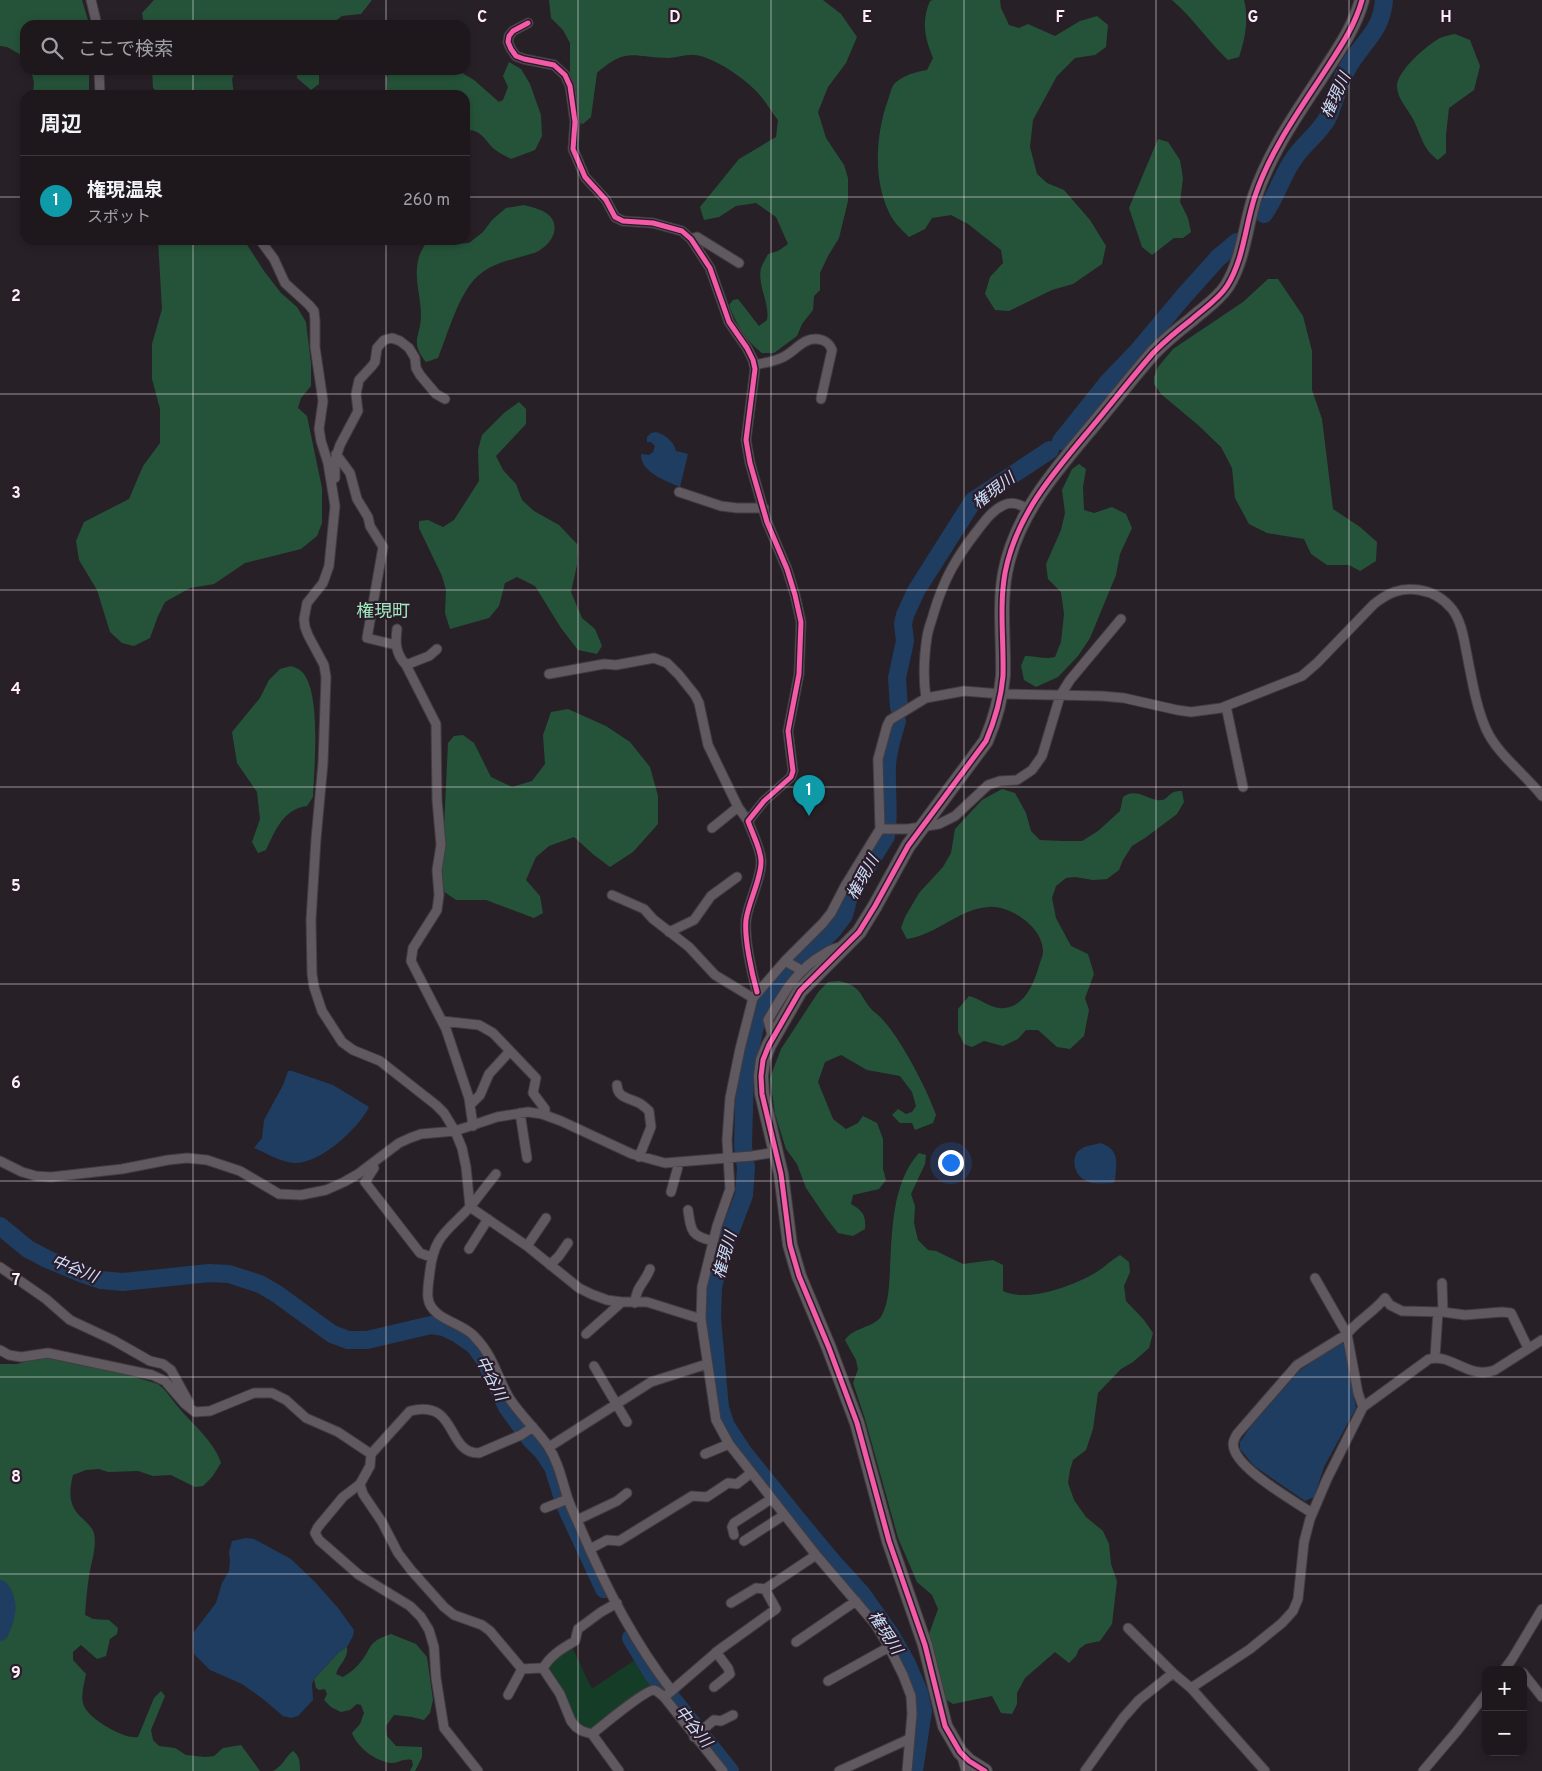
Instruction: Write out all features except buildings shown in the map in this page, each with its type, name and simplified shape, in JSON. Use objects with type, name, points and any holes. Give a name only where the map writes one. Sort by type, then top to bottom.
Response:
[{"type":"street","points":[[91,0],[96,20]]},
{"type":"street","points":[[966,1771],[960,1752],[942,1719],[925,1645],[889,1541],[857,1422],[799,1276],[790,1245],[785,1197],[762,1094],[761,1076],[763,1060],[773,1038],[800,991],[858,932],[920,828],[986,741],[994,724],[1001,694],[1003,675],[1002,610],[1005,573],[1014,541],[1029,509],[1047,482],[1154,352],[1170,336],[1215,300],[1226,288],[1235,272],[1255,197],[1274,154],[1287,129],[1345,42],[1362,0]]},
{"type":"street","points":[[528,23],[513,31],[509,36],[508,42],[516,56],[554,65],[565,75],[570,86],[575,122],[573,149],[586,176],[606,200],[615,217],[623,221],[653,223],[682,231],[692,239],[713,276],[729,322],[747,348],[754,365],[746,440],[772,536],[787,569],[801,622],[799,674],[788,732],[793,771],[791,777],[764,801],[748,821]]},
{"type":"street","points":[[100,75],[100,90]]},
{"type":"street","points":[[692,239],[698,237],[739,263]]},
{"type":"street","points":[[264,245],[274,259],[285,283],[304,299],[314,312],[315,347],[323,401],[319,429],[333,488],[335,506],[329,566],[323,583],[307,603],[304,619],[308,635],[324,665],[326,677],[323,764],[311,920],[314,987],[322,1011],[342,1042],[353,1050],[380,1061],[436,1105],[444,1114],[455,1131],[466,1167],[470,1207]]},
{"type":"street","points":[[333,488],[336,476],[336,454],[358,410],[356,394],[359,380],[375,362],[381,343],[392,338],[409,348],[415,358],[416,368],[420,375],[436,394],[445,398]]},
{"type":"street","points":[[754,365],[782,358],[807,340],[814,339],[830,344],[832,350],[821,399]]},
{"type":"street","points":[[336,454],[350,473],[357,498],[368,518],[370,526],[383,547],[367,638],[396,645]]},
{"type":"street","points":[[680,492],[722,506],[764,508]]},
{"type":"street","points":[[926,698],[924,682],[927,636],[949,570],[960,552],[996,510],[1005,504],[1016,503],[1029,509]]},
{"type":"street","points":[[755,995],[787,963],[831,913],[845,886],[885,829],[878,759],[887,726],[890,720],[926,698],[964,691],[1060,696],[1086,695],[1124,698],[1191,712],[1204,711],[1226,706],[1281,686],[1302,676],[1318,663],[1365,613],[1384,596],[1403,589],[1424,591],[1443,600],[1452,609],[1463,634],[1478,708],[1487,731],[1500,750],[1542,796]]},
{"type":"street","points":[[885,829],[920,828],[939,824],[955,816],[988,785],[1000,781],[1017,780],[1032,770],[1042,756],[1060,696],[1070,680],[1121,619]]},
{"type":"street","points":[[397,629],[396,645],[399,655],[406,664],[436,724],[437,800],[442,845],[438,870],[438,910],[413,948],[411,961],[442,1021],[470,1105],[473,1126]]},
{"type":"street","points":[[406,664],[429,656],[437,649]]},
{"type":"street","points":[[549,674],[604,664],[616,665],[654,658],[667,663],[679,675],[699,703],[708,745],[738,807],[748,821],[760,851],[762,862],[746,920],[755,995],[740,1049],[727,1122],[731,1158],[730,1189],[713,1241],[702,1287],[701,1319],[707,1364],[716,1420],[729,1444],[816,1555],[875,1624],[903,1675],[911,1696],[912,1714],[907,1771]]},
{"type":"street","points":[[1226,706],[1243,787]]},
{"type":"street","points":[[712,828],[738,807]]},
{"type":"street","points":[[669,932],[694,920],[711,896],[737,877]]},
{"type":"street","points":[[612,894],[644,909],[689,947],[715,975],[755,995]]},
{"type":"street","points":[[773,1038],[768,1020],[786,989],[800,970],[836,947],[845,946]]},
{"type":"street","points":[[787,963],[800,970]]},
{"type":"street","points":[[442,1021],[479,1026],[493,1033],[536,1078],[533,1093],[545,1109],[545,1115]]},
{"type":"street","points":[[470,1105],[480,1095],[489,1074],[510,1052]]},
{"type":"street","points":[[617,1085],[617,1090],[620,1093],[649,1111],[651,1127],[640,1157]]},
{"type":"street","points":[[0,1161],[22,1172],[36,1176],[51,1176],[122,1169],[186,1158],[207,1160],[240,1171],[279,1194],[290,1195],[326,1190],[351,1178],[399,1143],[421,1134],[455,1131],[497,1117],[528,1112],[545,1115],[640,1157],[665,1163],[752,1156],[776,1152]]},
{"type":"street","points":[[520,1113],[527,1158]]},
{"type":"street","points":[[670,1192],[679,1163]]},
{"type":"street","points":[[372,1164],[374,1168],[365,1182],[420,1253],[431,1257]]},
{"type":"street","points":[[496,1174],[470,1207],[447,1228],[436,1243],[431,1257],[428,1300],[433,1309],[440,1315],[469,1331],[485,1348],[492,1359],[509,1398],[548,1447],[557,1475],[614,1605],[656,1670],[668,1694],[723,1771]]},
{"type":"street","points":[[470,1207],[527,1246],[579,1288],[591,1294],[608,1300],[635,1303],[647,1302],[701,1319]]},
{"type":"street","points":[[685,1214],[694,1234],[699,1238],[713,1241]]},
{"type":"street","points":[[527,1246],[546,1218]]},
{"type":"street","points":[[469,1249],[488,1219]]},
{"type":"street","points":[[550,1265],[568,1243]]},
{"type":"street","points":[[0,1267],[70,1320],[113,1340],[141,1357],[162,1364],[171,1370],[194,1412]]},
{"type":"street","points":[[635,1303],[635,1294],[638,1286],[647,1276],[650,1269]]},
{"type":"street","points":[[1315,1278],[1347,1334],[1358,1393],[1363,1407]]},
{"type":"street","points":[[1435,1357],[1442,1283]]},
{"type":"street","points":[[1312,1513],[1252,1473],[1236,1454],[1233,1447],[1233,1440],[1297,1365],[1347,1334],[1377,1308],[1385,1298],[1390,1305],[1402,1311],[1465,1315],[1511,1313],[1528,1348]]},
{"type":"street","points":[[586,1334],[622,1302]]},
{"type":"street","points":[[1191,1688],[1250,1649],[1282,1623],[1293,1611],[1298,1598],[1304,1542],[1312,1513],[1363,1407],[1429,1359],[1435,1357],[1472,1371],[1486,1373],[1495,1370],[1542,1340]]},
{"type":"street","points":[[0,1350],[9,1356],[21,1357],[48,1353],[152,1375],[165,1381],[194,1412],[210,1411],[254,1393],[272,1393],[286,1400],[306,1418],[338,1432],[371,1454]]},
{"type":"street","points":[[548,1447],[652,1382],[707,1364]]},
{"type":"street","points":[[594,1366],[627,1422]]},
{"type":"street","points":[[478,1771],[444,1728],[436,1678],[434,1647],[429,1630],[421,1618],[410,1606],[359,1575],[319,1540],[315,1533],[343,1497],[360,1484],[370,1466],[371,1454],[410,1411],[417,1409],[433,1410],[439,1413],[450,1427],[461,1447],[472,1453],[478,1453],[531,1428]]},
{"type":"street","points":[[705,1454],[729,1444]]},
{"type":"street","points":[[590,1548],[607,1540],[618,1541],[692,1496],[707,1497],[728,1484],[737,1484],[751,1474]]},
{"type":"street","points":[[360,1484],[398,1553],[444,1607],[454,1615],[490,1631],[522,1669],[543,1669]]},
{"type":"street","points":[[577,1520],[618,1501],[627,1493]]},
{"type":"street","points":[[734,1535],[732,1527],[734,1523],[771,1498]]},
{"type":"street","points":[[545,1508],[568,1499]]},
{"type":"street","points":[[744,1541],[784,1515]]},
{"type":"street","points":[[731,1603],[756,1588],[765,1589],[816,1555]]},
{"type":"street","points":[[668,1694],[716,1652],[776,1609],[765,1589]]},
{"type":"street","points":[[796,1642],[856,1601]]},
{"type":"street","points":[[543,1669],[550,1659],[575,1640],[578,1629],[614,1605]]},
{"type":"street","points":[[1507,1666],[1542,1609]]},
{"type":"street","points":[[1128,1628],[1172,1673],[1191,1688],[1265,1771]]},
{"type":"street","points":[[828,1681],[889,1647]]},
{"type":"street","points":[[714,1687],[730,1674],[728,1668],[716,1652]]},
{"type":"street","points":[[1512,1659],[1518,1666]]},
{"type":"street","points":[[508,1695],[522,1669]]},
{"type":"street","points":[[543,1669],[554,1683],[571,1721],[576,1727],[592,1734],[619,1771]]},
{"type":"street","points":[[1085,1771],[1133,1706],[1172,1673]]},
{"type":"street","points":[[1527,1678],[1542,1697]]},
{"type":"street","points":[[592,1734],[652,1690],[668,1694]]},
{"type":"street","points":[[1422,1771],[1482,1699]]},
{"type":"street","points":[[697,1734],[714,1720],[721,1721],[733,1715]]},
{"type":"street","points":[[839,1771],[910,1739]]},
{"type":"street","points":[[960,1752],[969,1761],[986,1771]]},
{"type":"green space","points":[[0,0],[82,0],[88,20],[20,20],[20,54],[7,47],[0,46]]},
{"type":"green space","points":[[154,0],[372,0],[361,14],[342,16],[337,20],[143,20],[142,13]]},
{"type":"green space","points":[[549,0],[823,0],[841,14],[857,37],[846,63],[828,87],[818,112],[826,138],[844,165],[848,178],[848,201],[839,238],[820,273],[820,290],[814,296],[813,310],[802,324],[797,336],[774,353],[762,353],[746,338],[729,305],[733,300],[738,299],[759,326],[767,320],[767,307],[760,274],[761,268],[768,254],[778,251],[788,244],[776,217],[756,203],[736,206],[719,217],[704,220],[700,207],[739,159],[776,137],[778,120],[763,98],[751,86],[728,69],[711,60],[695,55],[656,58],[631,55],[616,59],[597,73],[591,117],[583,124],[578,122],[570,80],[570,43],[563,30],[551,18]]},
{"type":"green space","points":[[1000,0],[1001,8],[1009,25],[1019,28],[1028,24],[1055,36],[1080,21],[1097,16],[1108,25],[1106,47],[1095,55],[1075,58],[1057,76],[1033,120],[1030,147],[1037,174],[1047,183],[1064,190],[1090,220],[1106,246],[1102,264],[1073,284],[1052,290],[1009,311],[995,310],[985,294],[990,277],[1003,263],[1001,250],[968,224],[951,215],[932,218],[925,229],[909,237],[892,218],[883,197],[878,170],[878,155],[884,113],[895,83],[910,74],[927,70],[933,58],[926,37],[925,23],[927,9],[930,1]]},
{"type":"green space","points":[[1172,0],[1244,0],[1246,29],[1239,57],[1228,60]]},
{"type":"green space","points":[[1455,34],[1470,40],[1480,66],[1474,90],[1449,108],[1446,153],[1438,160],[1423,143],[1414,121],[1399,95],[1397,86],[1402,73],[1421,52],[1440,38]]},
{"type":"green space","points":[[509,62],[521,69],[530,84],[541,115],[542,136],[535,150],[511,159],[493,148],[479,133],[470,130],[470,90],[387,90],[386,78],[388,75],[466,75],[499,102],[503,100],[508,87],[503,76]]},
{"type":"green space","points":[[32,75],[89,75],[89,90],[33,90]]},
{"type":"green space","points":[[152,75],[234,75],[232,79],[233,90],[155,90],[153,88]]},
{"type":"green space","points":[[297,75],[319,75],[319,84],[311,90],[297,78]]},
{"type":"green space","points":[[1158,139],[1168,142],[1180,160],[1183,178],[1180,202],[1188,218],[1191,232],[1183,238],[1174,238],[1152,255],[1142,247],[1129,208]]},
{"type":"green space","points":[[524,205],[546,213],[554,223],[555,229],[550,241],[546,246],[534,253],[497,264],[478,276],[471,283],[460,302],[438,358],[426,362],[417,344],[421,322],[417,281],[419,256],[425,245],[470,245],[470,242],[483,232],[492,220],[506,208]]},
{"type":"green space","points":[[158,245],[247,245],[281,293],[297,307],[306,322],[311,364],[311,386],[301,398],[298,408],[307,416],[322,488],[322,523],[317,536],[301,549],[245,563],[214,584],[190,588],[165,602],[150,638],[134,646],[122,643],[110,632],[97,590],[79,560],[76,541],[84,522],[129,499],[143,466],[160,443],[160,409],[152,379],[152,344],[162,309]]},
{"type":"green space","points":[[1268,279],[1278,279],[1303,316],[1312,351],[1312,390],[1322,419],[1333,509],[1360,527],[1377,542],[1376,561],[1360,571],[1349,565],[1327,565],[1311,554],[1304,539],[1267,533],[1249,524],[1235,498],[1232,468],[1221,447],[1161,394],[1154,384],[1154,377],[1158,367],[1173,349],[1243,302]]},
{"type":"green space","points":[[519,402],[526,409],[526,424],[496,456],[503,470],[516,484],[522,500],[534,511],[559,525],[578,545],[577,565],[571,592],[582,618],[595,629],[602,646],[597,654],[578,650],[561,628],[535,586],[517,577],[505,583],[499,606],[489,618],[450,629],[445,613],[446,590],[442,576],[419,528],[419,521],[428,520],[443,527],[454,520],[479,481],[478,450],[482,435],[504,413]]},
{"type":"green space","points":[[1079,464],[1086,469],[1083,487],[1084,510],[1094,513],[1112,507],[1126,514],[1132,528],[1120,554],[1116,575],[1090,638],[1078,656],[1058,677],[1036,687],[1024,680],[1021,666],[1025,656],[1055,657],[1061,642],[1064,614],[1061,592],[1048,579],[1046,564],[1061,530],[1065,513],[1062,490],[1072,469]]},
{"type":"green space","points":[[291,666],[301,671],[308,680],[312,694],[315,731],[313,797],[307,806],[292,811],[286,816],[266,850],[258,853],[252,842],[260,819],[257,792],[237,763],[232,732],[260,698],[269,680],[280,669]]},
{"type":"green space","points":[[568,709],[606,726],[630,742],[650,767],[658,796],[658,824],[633,852],[610,867],[574,837],[549,846],[536,857],[526,880],[540,896],[543,913],[534,918],[486,900],[456,900],[443,891],[438,876],[443,848],[448,743],[454,736],[463,735],[474,743],[491,777],[512,787],[532,781],[545,764],[543,735],[551,712]]},
{"type":"green space","points":[[1002,789],[1015,793],[1026,813],[1031,831],[1040,840],[1062,841],[1082,841],[1098,831],[1120,811],[1123,797],[1127,794],[1136,793],[1160,800],[1174,792],[1182,791],[1184,802],[1177,814],[1132,846],[1119,870],[1107,879],[1066,878],[1056,886],[1052,898],[1056,918],[1071,946],[1088,954],[1094,974],[1085,998],[1089,1010],[1084,1036],[1070,1049],[1057,1047],[1038,1030],[1026,1030],[1018,1039],[1003,1046],[984,1041],[972,1047],[964,1044],[958,1032],[958,1009],[969,996],[991,1006],[1005,1008],[1018,1003],[1028,993],[1037,973],[1043,951],[1042,942],[1038,934],[1024,919],[997,907],[988,907],[967,912],[918,937],[907,939],[901,928],[919,893],[943,867],[951,853],[955,829],[982,800]]},
{"type":"green space","points":[[839,981],[856,988],[896,1038],[912,1064],[936,1115],[933,1123],[915,1130],[912,1123],[900,1123],[892,1115],[898,1109],[906,1114],[912,1112],[916,1106],[912,1092],[900,1076],[867,1070],[841,1055],[825,1062],[818,1082],[833,1119],[846,1129],[858,1123],[863,1116],[877,1123],[883,1139],[883,1169],[886,1180],[879,1189],[853,1195],[851,1204],[863,1214],[865,1229],[853,1236],[838,1233],[806,1188],[797,1164],[786,1149],[775,1114],[770,1078],[781,1049],[819,991],[828,982]]},
{"type":"green space","points":[[919,1153],[926,1155],[925,1164],[911,1194],[915,1206],[914,1223],[918,1240],[928,1250],[936,1251],[963,1264],[993,1260],[1003,1265],[1003,1291],[1024,1295],[1063,1288],[1075,1283],[1098,1271],[1120,1255],[1129,1262],[1130,1272],[1124,1286],[1126,1301],[1144,1320],[1153,1333],[1149,1348],[1133,1362],[1121,1369],[1098,1393],[1093,1429],[1086,1450],[1073,1460],[1068,1483],[1074,1500],[1086,1517],[1103,1531],[1109,1544],[1111,1564],[1117,1581],[1112,1624],[1100,1641],[1086,1644],[1079,1649],[1076,1656],[1069,1663],[1055,1652],[1025,1678],[1017,1693],[1017,1704],[1012,1714],[1001,1713],[992,1696],[953,1704],[945,1699],[929,1634],[938,1609],[932,1595],[917,1582],[898,1538],[853,1383],[858,1369],[856,1360],[845,1340],[853,1332],[874,1323],[879,1319],[884,1310],[888,1293],[893,1224],[898,1193],[903,1178]]},
{"type":"green space","points":[[43,1357],[95,1365],[158,1384],[208,1440],[221,1463],[212,1477],[203,1486],[195,1487],[171,1475],[153,1476],[138,1471],[108,1472],[99,1469],[86,1470],[73,1475],[70,1492],[72,1503],[77,1513],[92,1529],[95,1538],[85,1615],[93,1619],[109,1620],[118,1628],[117,1634],[110,1639],[106,1656],[97,1659],[81,1645],[73,1652],[73,1660],[86,1674],[82,1695],[84,1706],[93,1717],[108,1728],[125,1735],[138,1737],[154,1698],[161,1691],[165,1696],[151,1730],[153,1740],[159,1746],[175,1748],[186,1755],[205,1757],[214,1756],[223,1748],[241,1745],[260,1771],[0,1771],[0,1623],[3,1616],[4,1600],[0,1593],[0,1364],[17,1364]]},
{"type":"green space","points":[[391,1634],[416,1644],[427,1657],[433,1700],[430,1713],[424,1720],[394,1715],[386,1726],[387,1736],[396,1746],[422,1747],[422,1757],[415,1771],[410,1771],[413,1765],[412,1760],[392,1763],[380,1760],[368,1753],[354,1738],[352,1733],[360,1724],[364,1713],[361,1705],[357,1704],[350,1710],[341,1712],[331,1707],[324,1700],[327,1694],[325,1689],[319,1690],[316,1688],[314,1679],[339,1652],[347,1647],[347,1654],[336,1674],[343,1677],[357,1666],[377,1640]]},
{"type":"green space","points":[[571,1645],[593,1688],[638,1658],[651,1684],[589,1730],[582,1727],[573,1718],[561,1687],[548,1666]]},
{"type":"green space","points":[[293,1751],[300,1762],[300,1771],[273,1771],[280,1766]]},
{"type":"water","points":[[656,432],[669,439],[676,451],[688,454],[680,487],[649,471],[642,460],[641,454],[649,455],[653,452],[655,446],[651,442],[647,442],[647,437],[651,433]]},
{"type":"water","points":[[288,1071],[333,1085],[369,1107],[364,1116],[337,1144],[315,1158],[304,1162],[284,1161],[254,1148],[262,1138],[264,1120],[283,1085]]},
{"type":"water","points":[[1101,1143],[1112,1150],[1116,1158],[1115,1181],[1113,1183],[1087,1181],[1079,1176],[1075,1167],[1074,1162],[1077,1152],[1084,1147]]},
{"type":"water","points":[[1341,1342],[1345,1345],[1356,1408],[1324,1467],[1314,1497],[1305,1501],[1254,1466],[1240,1449],[1240,1442],[1251,1426],[1300,1370]]},
{"type":"water","points":[[246,1538],[254,1539],[291,1559],[316,1583],[354,1630],[347,1647],[339,1652],[314,1679],[312,1684],[313,1700],[298,1716],[291,1718],[283,1716],[242,1684],[210,1670],[194,1654],[193,1633],[216,1603],[222,1583],[229,1571],[229,1552],[232,1541]]},
{"type":"waterway","name":"権現川","points":[[1264,214],[1273,200],[1290,164],[1327,119],[1344,75],[1379,21],[1384,0]]},
{"type":"waterway","name":"権現川","points":[[1061,441],[1108,382],[1137,352],[1183,297],[1218,258],[1237,242]]},
{"type":"waterway","name":"権現川","points":[[899,708],[897,678],[905,641],[903,624],[916,591],[973,501],[1050,450]]},
{"type":"waterway","name":"権現川","points":[[897,721],[887,762],[888,819],[886,836],[849,896],[844,915],[832,931],[797,960],[785,974],[760,1011],[756,1022],[745,1073],[743,1146],[746,1168],[744,1195],[718,1264],[713,1288],[712,1318],[720,1408],[726,1426],[743,1452],[806,1530],[861,1593],[890,1634],[907,1664],[919,1692],[923,1711],[914,1771]]},
{"type":"waterway","name":"中谷川","points":[[0,1226],[28,1249],[47,1259],[101,1280],[123,1282],[209,1273],[229,1274],[260,1284],[332,1334],[348,1340],[367,1340],[431,1325],[444,1327],[458,1334],[474,1345],[485,1360],[507,1407],[553,1467],[565,1505],[604,1589]]},
{"type":"waterway","points":[[0,1589],[6,1605],[6,1615],[0,1632]]},
{"type":"waterway","name":"中谷川","points":[[631,1638],[654,1676],[730,1771]]},
{"type":"cycle path","points":[[985,1771],[969,1761],[960,1752],[945,1726],[925,1645],[889,1541],[857,1423],[799,1276],[790,1245],[781,1174],[762,1094],[761,1076],[763,1060],[769,1045],[800,991],[859,932],[908,846],[986,741],[997,709],[1002,685],[1002,599],[1005,573],[1010,552],[1027,513],[1050,478],[1154,352],[1215,300],[1227,286],[1241,254],[1255,196],[1268,164],[1293,120],[1344,40],[1359,11],[1362,0]]},
{"type":"cycle path","points":[[528,23],[513,31],[509,36],[508,42],[516,56],[554,65],[565,75],[570,86],[575,122],[573,149],[585,177],[606,200],[615,217],[623,221],[653,223],[682,231],[691,239],[710,268],[729,322],[753,360],[755,369],[746,440],[750,463],[767,522],[787,569],[801,622],[799,674],[788,731],[793,771],[791,777],[764,801],[748,821],[761,856],[761,867],[746,920],[749,956],[757,992]]},
{"type":"place","name":"権現温泉","points":[[809,816]]},
{"type":"district","name":"権現町","points":[[383,611]]}]
